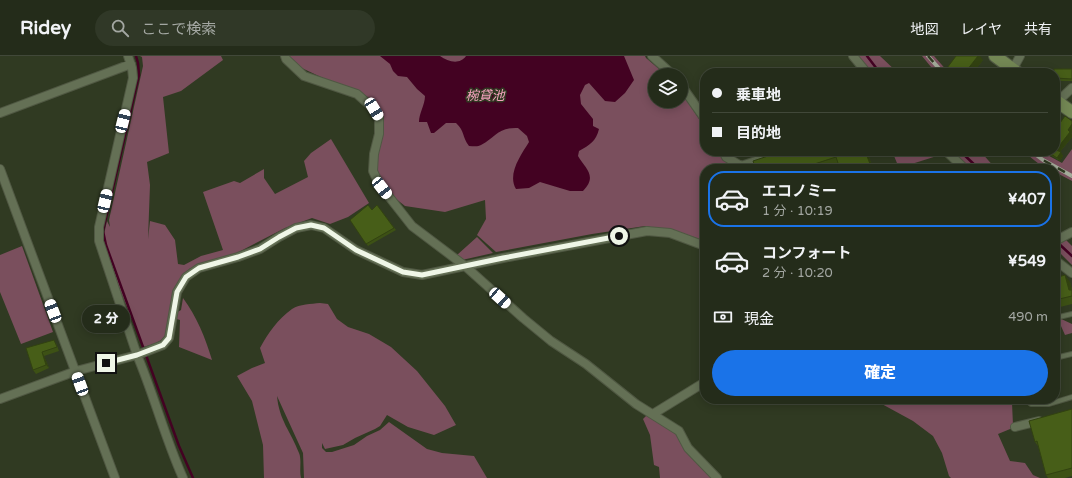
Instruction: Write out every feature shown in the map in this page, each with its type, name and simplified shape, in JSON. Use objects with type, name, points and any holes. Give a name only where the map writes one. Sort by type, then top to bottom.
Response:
[{"type":"main road","points":[[994,56],[1011,68]]},
{"type":"main road","points":[[1060,104],[1072,112]]},
{"type":"street","points":[[285,56],[286,59],[304,76],[357,94],[374,109],[379,118],[379,134],[374,154],[373,171],[379,184],[412,226],[465,266],[551,341],[586,364],[636,404],[679,431],[688,448],[717,478]]},
{"type":"street","points":[[652,56],[665,68]]},
{"type":"street","points":[[853,56],[863,68]]},
{"type":"street","points":[[1016,68],[1020,56]]},
{"type":"street","points":[[0,113],[129,60],[133,78],[99,227],[99,241],[137,355],[168,442],[183,478]]},
{"type":"street","points":[[1060,98],[1072,88]]},
{"type":"street","points":[[688,95],[700,112]]},
{"type":"street","points":[[726,156],[738,164]]},
{"type":"street","points":[[747,164],[770,156]]},
{"type":"street","points":[[952,156],[960,164]]},
{"type":"street","points":[[0,169],[115,478]]},
{"type":"street","points":[[0,399],[76,370],[137,355],[163,345],[169,338],[177,292],[186,277],[199,268],[260,249],[296,228],[311,225],[324,228],[356,250],[403,272],[422,275],[647,231],[670,233],[700,244]]},
{"type":"street","points":[[1060,264],[1072,273]]},
{"type":"street","points":[[653,414],[700,385]]},
{"type":"street","points":[[1015,427],[1050,417]]},
{"type":"lane","points":[[1060,317],[1072,314]]},
{"type":"lane","points":[[1060,357],[1072,354]]},
{"type":"lane","points":[[1060,401],[1072,397]]},
{"type":"lane","points":[[1031,404],[1049,404]]},
{"type":"shaded area","points":[[140,56],[221,56],[223,60],[181,91],[163,97],[169,153],[147,162],[150,185],[148,239],[150,221],[165,225],[175,240],[178,264],[184,265],[201,256],[223,250],[203,192],[234,181],[240,183],[264,169],[264,178],[275,194],[308,177],[304,161],[311,153],[331,139],[369,203],[348,217],[330,224],[312,218],[285,228],[231,256],[189,269],[174,314],[181,310],[183,298],[200,328],[212,360],[179,347],[180,320],[170,317],[166,334],[163,338],[156,343],[143,347],[109,262],[103,239],[107,221],[110,227],[109,220],[143,66],[142,57]]},
{"type":"shaded area","points":[[286,56],[645,56],[658,68],[648,68],[648,108],[688,108],[688,102],[700,120],[700,156],[727,156],[738,164],[700,164],[700,239],[685,234],[645,226],[592,234],[496,252],[477,235],[486,219],[485,200],[445,212],[405,206],[382,188],[376,167],[379,118],[357,94],[289,62]]},
{"type":"shaded area","points":[[858,56],[880,56],[893,68],[867,68]]},
{"type":"shaded area","points":[[922,56],[934,56],[945,68],[932,68]]},
{"type":"shaded area","points":[[1072,149],[1072,181],[1060,175],[1060,164],[1040,164],[1029,156],[1049,156],[1062,163]]},
{"type":"shaded area","points":[[894,156],[937,156],[912,164],[897,164]]},
{"type":"shaded area","points":[[958,156],[984,156],[992,164],[966,164]]},
{"type":"shaded area","points":[[1060,234],[1072,246],[1072,265],[1060,253]]},
{"type":"shaded area","points":[[477,237],[493,253],[462,260],[457,255]]},
{"type":"shaded area","points":[[22,246],[53,332],[21,344],[0,292],[0,255]]},
{"type":"shaded area","points":[[320,303],[328,304],[337,319],[348,327],[369,334],[391,347],[417,371],[445,406],[456,425],[434,435],[408,427],[387,415],[380,426],[375,429],[343,445],[325,449],[322,443],[322,448],[326,452],[332,452],[354,445],[367,436],[380,430],[389,422],[427,449],[442,453],[474,456],[487,478],[304,478],[303,453],[277,396],[280,412],[300,456],[301,478],[264,478],[263,445],[252,401],[237,376],[265,363],[260,348],[266,337],[282,317],[298,306]]},
{"type":"shaded area","points":[[1060,318],[1072,324],[1072,333],[1065,335],[1060,324]]},
{"type":"shaded area","points":[[882,404],[1012,404],[1013,425],[1020,425],[998,434],[1010,461],[1025,463],[1033,475],[1040,478],[951,478],[949,476],[942,453],[933,436],[913,421]]},
{"type":"shaded area","points":[[647,415],[670,424],[716,478],[660,478],[659,467],[654,465],[650,435],[643,419]]},
{"type":"water","name":"椀貸池","points":[[380,56],[440,56],[447,60],[457,62],[461,61],[466,56],[624,56],[634,80],[625,93],[615,102],[605,101],[589,83],[585,85],[580,95],[581,104],[593,119],[593,126],[599,129],[592,142],[579,151],[578,156],[587,168],[590,176],[590,181],[583,191],[570,191],[540,182],[529,188],[516,189],[513,177],[514,171],[529,142],[527,136],[518,128],[511,128],[501,131],[481,145],[469,146],[461,129],[456,123],[446,123],[434,133],[431,133],[427,122],[419,122],[425,96],[407,77],[398,76],[393,71],[390,64]]},
{"type":"building","points":[[956,56],[978,56],[969,68],[947,68]]},
{"type":"building","points":[[1060,69],[1072,69],[1072,79],[1060,78]]},
{"type":"building","points":[[1065,116],[1072,121],[1072,124],[1068,130],[1070,132],[1060,145],[1060,123]]},
{"type":"building","points":[[768,156],[867,156],[870,164],[838,164],[836,157],[814,164],[754,164],[753,161]]},
{"type":"building","points":[[368,205],[372,210],[377,205],[394,228],[366,244],[350,220]]},
{"type":"building","points":[[1065,275],[1069,290],[1072,290],[1072,296],[1060,299],[1060,276]]},
{"type":"building","points":[[54,340],[57,347],[42,352],[46,365],[33,370],[26,348]]},
{"type":"building","points":[[1072,409],[1072,468],[1046,475],[1037,441],[1035,442],[1029,421]]},
{"type":"waterway","points":[[136,56],[139,75],[103,231],[106,245],[179,446],[193,478]]},
{"type":"waterway","points":[[867,56],[876,68]]},
{"type":"waterway","points":[[965,156],[974,164]]},
{"type":"waterway","points":[[1060,245],[1072,256]]},
{"type":"railway","points":[[928,56],[939,68]]},
{"type":"railway","points":[[1038,156],[1050,164]]},
{"type":"railway","points":[[1060,169],[1072,176]]},
{"type":"route","points":[[106,363],[137,355],[163,345],[169,338],[177,292],[186,277],[199,268],[260,249],[296,228],[311,225],[324,228],[356,250],[403,272],[422,275],[619,236]]}]
